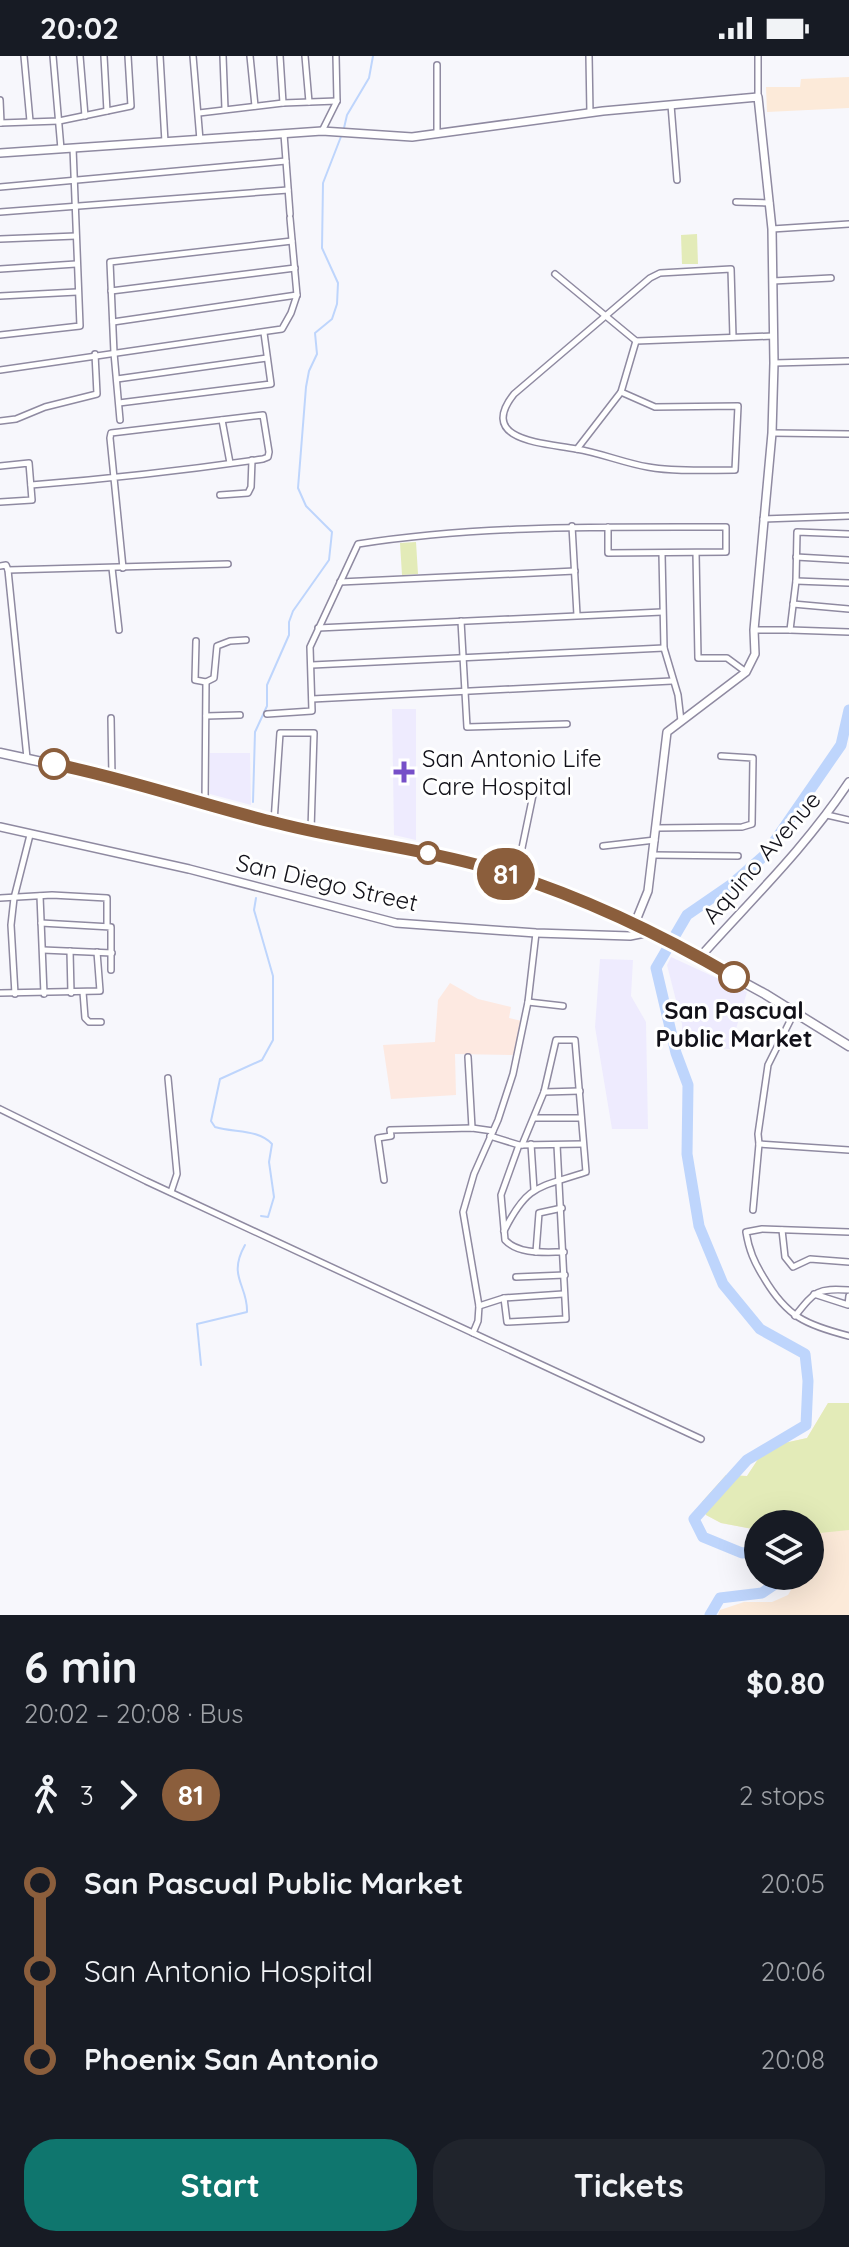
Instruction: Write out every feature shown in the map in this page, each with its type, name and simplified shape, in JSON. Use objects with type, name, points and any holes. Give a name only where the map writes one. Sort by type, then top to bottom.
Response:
[{"type":"main road","points":[[0,753],[112,777],[311,831],[402,847],[516,877],[635,923],[700,957],[849,1046]]},
{"type":"street","points":[[24,56],[30,121]]},
{"type":"street","points":[[53,56],[61,149]]},
{"type":"street","points":[[80,56],[85,116]]},
{"type":"street","points":[[104,56],[107,111]]},
{"type":"street","points":[[0,100],[1,123],[59,121],[131,106],[128,56]]},
{"type":"street","points":[[160,56],[165,142]]},
{"type":"street","points":[[193,56],[200,140]]},
{"type":"street","points":[[223,56],[225,109]]},
{"type":"street","points":[[250,56],[255,106]]},
{"type":"street","points":[[280,56],[283,103]]},
{"type":"street","points":[[305,56],[309,102]]},
{"type":"street","points":[[322,131],[337,101],[336,56]]},
{"type":"street","points":[[589,56],[590,113]]},
{"type":"street","points":[[635,923],[648,891],[667,732],[746,672],[755,654],[754,630],[772,433],[774,363],[772,229],[758,97],[758,56]]},
{"type":"street","points":[[437,65],[437,135]]},
{"type":"street","points":[[0,153],[322,131],[412,137],[590,113],[758,97]]},
{"type":"street","points":[[199,113],[283,103],[337,101]]},
{"type":"street","points":[[671,105],[677,180]]},
{"type":"street","points":[[0,370],[282,329],[297,295],[284,134]]},
{"type":"street","points":[[0,335],[80,326],[73,148]]},
{"type":"street","points":[[0,187],[286,161]]},
{"type":"street","points":[[0,212],[288,190]]},
{"type":"street","points":[[736,202],[770,203]]},
{"type":"street","points":[[772,229],[849,224]]},
{"type":"street","points":[[0,239],[76,236]]},
{"type":"street","points":[[120,420],[110,262],[292,241]]},
{"type":"street","points":[[0,269],[76,264]]},
{"type":"street","points":[[111,291],[295,268]]},
{"type":"street","points":[[621,392],[655,407],[738,406],[735,470],[650,468],[577,449],[525,441],[505,425],[503,416],[506,404],[514,394],[650,278],[660,273],[731,269],[733,337]]},
{"type":"street","points":[[555,274],[636,341],[773,336]]},
{"type":"street","points":[[773,281],[831,278]]},
{"type":"street","points":[[0,296],[77,292]]},
{"type":"street","points":[[113,322],[297,295]]},
{"type":"street","points":[[119,403],[271,384],[264,333]]},
{"type":"street","points":[[577,449],[621,392],[636,341]]},
{"type":"street","points":[[0,421],[97,394],[95,354]]},
{"type":"street","points":[[117,379],[267,358]]},
{"type":"street","points":[[774,363],[849,361]]},
{"type":"street","points":[[31,485],[113,476],[230,463],[268,457],[263,415],[111,433],[113,476],[123,568]]},
{"type":"street","points":[[222,420],[230,463]]},
{"type":"street","points":[[772,433],[849,434]]},
{"type":"street","points":[[220,495],[248,493],[252,460]]},
{"type":"street","points":[[0,466],[29,463],[32,500],[0,502]]},
{"type":"street","points":[[763,519],[849,516]]},
{"type":"street","points":[[790,630],[800,518]]},
{"type":"street","points":[[572,526],[577,615]]},
{"type":"street","points":[[267,714],[312,711],[310,647],[358,544],[408,537],[572,526],[726,527],[726,552],[608,553],[608,527]]},
{"type":"street","points":[[797,532],[849,534]]},
{"type":"street","points":[[696,553],[698,658],[727,658],[746,672]]},
{"type":"street","points":[[662,554],[664,648],[678,695],[681,721]]},
{"type":"street","points":[[796,557],[849,560]]},
{"type":"street","points":[[8,570],[228,564]]},
{"type":"street","points":[[0,566],[6,565],[8,570],[27,758]]},
{"type":"street","points":[[112,568],[119,630]]},
{"type":"street","points":[[339,582],[575,571]]},
{"type":"street","points":[[796,581],[849,583]]},
{"type":"street","points":[[793,604],[849,609]]},
{"type":"street","points":[[318,628],[662,612]]},
{"type":"street","points":[[461,621],[467,727],[567,724]]},
{"type":"street","points":[[754,630],[849,632]]},
{"type":"street","points":[[196,641],[195,680],[206,682],[213,680],[216,674],[217,646],[246,640]]},
{"type":"street","points":[[312,665],[664,648]]},
{"type":"street","points":[[312,699],[672,681]]},
{"type":"street","points":[[205,804],[206,682]]},
{"type":"street","points":[[206,716],[240,715]]},
{"type":"street","points":[[111,718],[112,777]]},
{"type":"street","points":[[274,822],[280,733],[314,733],[311,831]]},
{"type":"street","points":[[657,828],[742,827],[752,824],[753,758],[721,756]]},
{"type":"street","name":"Aquino Avenue","points":[[700,957],[784,868],[849,782]]},
{"type":"street","points":[[516,877],[533,795]]},
{"type":"street","points":[[827,815],[849,820]]},
{"type":"street","name":"San Diego Street","points":[[0,827],[189,869],[396,923],[536,933],[630,936],[650,932]]},
{"type":"street","points":[[15,994],[11,925],[14,898],[30,835]]},
{"type":"street","points":[[603,846],[655,840]]},
{"type":"street","points":[[653,855],[738,856]]},
{"type":"street","points":[[40,896],[44,994]]},
{"type":"street","points":[[0,898],[107,898],[107,926]]},
{"type":"street","points":[[41,923],[107,926],[113,929],[111,970]]},
{"type":"street","points":[[473,1333],[479,1306],[463,1212],[474,1174],[513,1074],[528,1002],[536,933]]},
{"type":"street","points":[[43,950],[112,953]]},
{"type":"street","points":[[70,951],[71,993]]},
{"type":"street","points":[[0,993],[100,991],[97,952]]},
{"type":"street","points":[[83,992],[85,1018],[89,1022],[101,1022]]},
{"type":"street","points":[[528,1002],[563,1006]]},
{"type":"street","points":[[753,1210],[758,1134],[768,1065],[794,1013]]},
{"type":"street","points":[[504,1231],[517,1204],[534,1190],[586,1172],[575,1040],[556,1040],[544,1092],[501,1195],[504,1231],[508,1244],[536,1252],[564,1252]]},
{"type":"street","points":[[468,1057],[472,1128]]},
{"type":"street","points":[[168,1078],[177,1174],[171,1192]]},
{"type":"street","points":[[544,1092],[580,1091]]},
{"type":"street","points":[[0,1109],[701,1439]]},
{"type":"street","points":[[534,1118],[581,1118]]},
{"type":"street","points":[[384,1180],[378,1138],[391,1136],[390,1130],[472,1128],[521,1145],[583,1144]]},
{"type":"street","points":[[531,1144],[534,1190]]},
{"type":"street","points":[[759,1144],[849,1150]]},
{"type":"street","points":[[504,1298],[507,1322],[566,1319],[557,1145]]},
{"type":"street","points":[[536,1252],[539,1213],[562,1208]]},
{"type":"street","points":[[782,1230],[785,1257],[793,1267],[810,1259],[849,1262]]},
{"type":"street","points":[[849,1232],[746,1232],[749,1252],[777,1299],[795,1316],[849,1336]]},
{"type":"street","points":[[516,1277],[565,1275]]},
{"type":"street","points":[[795,1316],[813,1294],[823,1288],[849,1293],[848,1305],[813,1294]]},
{"type":"street","points":[[479,1306],[504,1298],[563,1294]]},
{"type":"shaded area","points":[[849,77],[849,108],[767,112],[766,87],[800,87],[801,79]]},
{"type":"shaded area","name":"San Antonio Life Care Hospital","points":[[392,709],[416,709],[416,840],[394,835]]},
{"type":"shaded area","points":[[210,753],[250,753],[251,805],[210,794]]},
{"type":"shaded area","name":"San Pascual Public Market","points":[[671,957],[747,992],[730,1049],[682,1046],[682,1024],[667,965]]},
{"type":"shaded area","points":[[600,959],[633,960],[631,996],[646,1022],[648,1129],[612,1129],[595,1027]]},
{"type":"shaded area","points":[[450,983],[478,999],[511,1007],[509,1018],[522,1021],[515,1055],[455,1054],[456,1095],[391,1099],[383,1045],[435,1042],[438,1000]]},
{"type":"shaded area","points":[[828,1403],[849,1403],[849,1615],[718,1615],[720,1610],[744,1602],[772,1602],[788,1595],[791,1590],[824,1590],[824,1510],[744,1510],[744,1527],[721,1523],[706,1515],[702,1502],[726,1475],[747,1476],[766,1447],[807,1438]]},
{"type":"green space","points":[[697,234],[698,264],[682,264],[681,235]]},
{"type":"green space","points":[[416,542],[418,574],[402,575],[400,543]]},
{"type":"green space","points":[[828,1403],[849,1403],[849,1530],[824,1533],[824,1510],[744,1510],[744,1527],[721,1523],[706,1515],[702,1502],[726,1475],[747,1476],[766,1447],[807,1438]]},
{"type":"waterway","points":[[344,128],[347,115],[369,78],[373,56]]},
{"type":"waterway","points":[[253,802],[255,732],[267,706],[267,685],[289,635],[293,611],[329,560],[332,532],[306,506],[298,488],[306,387],[317,354],[315,333],[332,319],[337,304],[338,283],[322,248],[323,183],[342,134]]},
{"type":"waterway","points":[[744,1553],[703,1537],[694,1519],[747,1460],[806,1425],[808,1381],[805,1354],[760,1329],[723,1284],[699,1226],[687,1154],[688,1085],[676,1053],[656,968],[687,915],[732,884],[765,855],[841,745],[849,710]]},
{"type":"waterway","points":[[256,898],[254,910],[273,976],[273,1040],[262,1060],[220,1079],[211,1121],[215,1127],[260,1136],[272,1144],[269,1162],[274,1197],[268,1217],[261,1216]]},
{"type":"waterway","points":[[201,1365],[197,1324],[247,1312],[238,1273],[245,1245]]},
{"type":"waterway","points":[[710,1615],[720,1598],[766,1590]]},
{"type":"bus line","name":"81","points":[[54,764],[112,777],[278,824],[402,847],[485,867],[579,899],[635,923],[734,977]]},
{"type":"place","name":"San Antonio Life Care Hospital","points":[[404,772]]},
{"type":"place","name":"San Pascual Public Market","points":[[734,977]]}]
